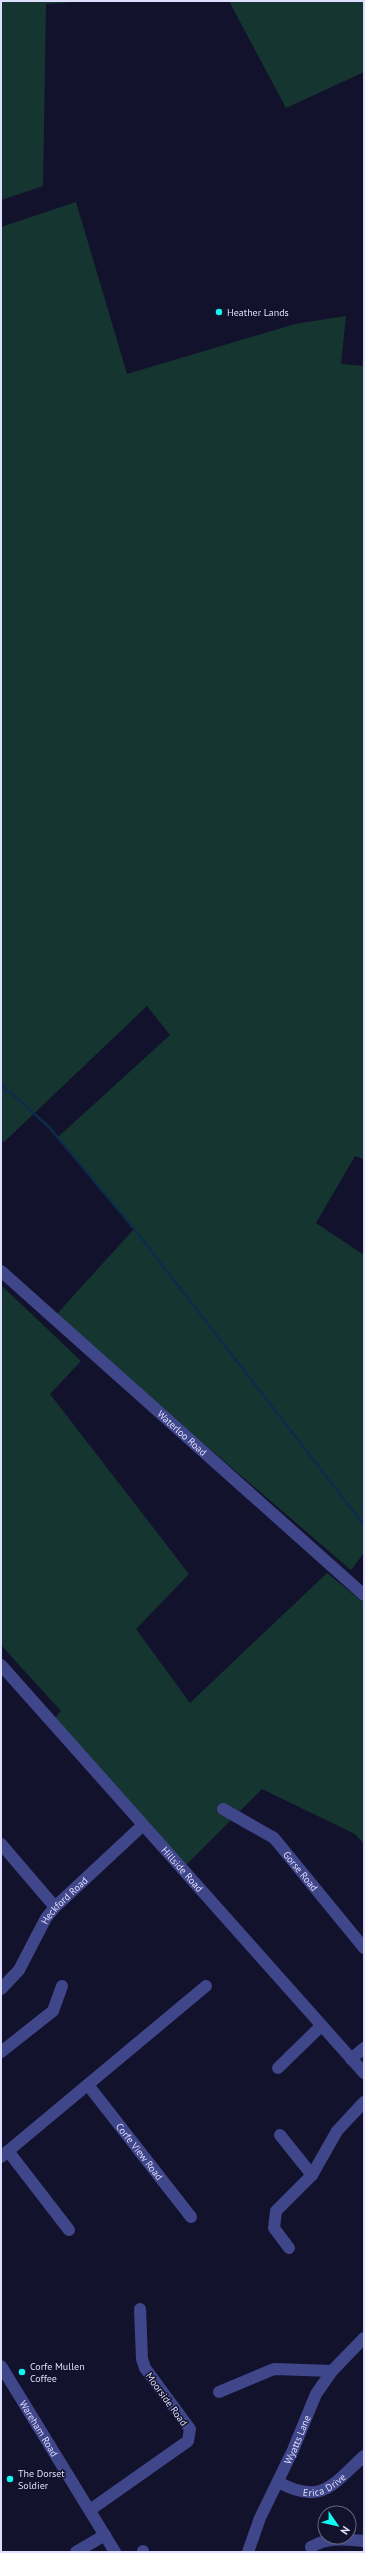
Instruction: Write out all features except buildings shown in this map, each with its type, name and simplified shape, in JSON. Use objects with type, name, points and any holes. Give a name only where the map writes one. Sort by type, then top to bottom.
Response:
[{"type":"street","name":"Waterloo Road","points":[[1,1272],[364,1595]]},
{"type":"street","name":"Hillside Road","points":[[1,1665],[364,2073]]},
{"type":"street","name":"Gorse Road","points":[[223,1809],[274,1838],[364,1948]]},
{"type":"street","name":"Heckford Road","points":[[1,1989],[19,1970],[46,1918],[54,1907],[143,1825]]},
{"type":"street","points":[[1,1844],[54,1907]]},
{"type":"street","points":[[1,2052],[53,2011],[62,1986]]},
{"type":"street","points":[[69,2230],[5,2154],[206,1986]]},
{"type":"street","points":[[278,2068],[321,2026]]},
{"type":"street","points":[[351,2059],[364,2048]]},
{"type":"street","name":"Corfe View Road","points":[[88,2085],[191,2217]]},
{"type":"street","points":[[289,2248],[274,2228],[276,2211],[312,2175],[337,2131],[364,2102]]},
{"type":"street","points":[[280,2135],[312,2175]]},
{"type":"street","name":"Moorside Road","points":[[90,2510],[188,2441],[190,2429],[145,2368],[142,2359],[140,2309]]},
{"type":"street","name":"Wyatts Lane","points":[[248,2552],[260,2518],[293,2450],[308,2409],[332,2371],[364,2338]]},
{"type":"street","name":"Wareham Road","points":[[1,2366],[115,2552]]},
{"type":"street","points":[[219,2392],[274,2369],[332,2371]]},
{"type":"street","name":"Erica Drive","points":[[278,2482],[300,2492],[320,2493],[334,2483],[364,2456]]},
{"type":"street","points":[[76,2552],[105,2535]]},
{"type":"street","points":[[311,2547],[323,2540],[333,2539],[364,2541]]},
{"type":"green space","points":[[1,1],[86,1],[46,4],[43,186],[1,200]]},
{"type":"green space","points":[[229,1],[364,1],[364,72],[286,108]]},
{"type":"green space","points":[[76,202],[127,374],[295,324],[346,316],[341,364],[364,366],[364,1159],[355,1156],[316,1223],[364,1255],[364,1553],[351,1570],[55,1316],[134,1229],[58,1137],[170,1035],[147,1006],[4,1142],[1,1140],[1,227]]},
{"type":"green space","points":[[1,1285],[81,1361],[50,1394],[189,1574],[136,1629],[190,1703],[327,1573],[364,1603],[364,1844],[355,1834],[262,1789],[186,1865],[54,1719],[61,1711],[1,1645]]},
{"type":"waterway","points":[[1,1083],[5,1086],[6,1092],[10,1092],[49,1127],[135,1230],[364,1525]]},
{"type":"place","name":"Heather Lands","points":[[219,312]]},
{"type":"place","name":"Corfe Mullen Coffee","points":[[22,2372]]},
{"type":"place","name":"The Dorset Soldier","points":[[10,2479]]}]
